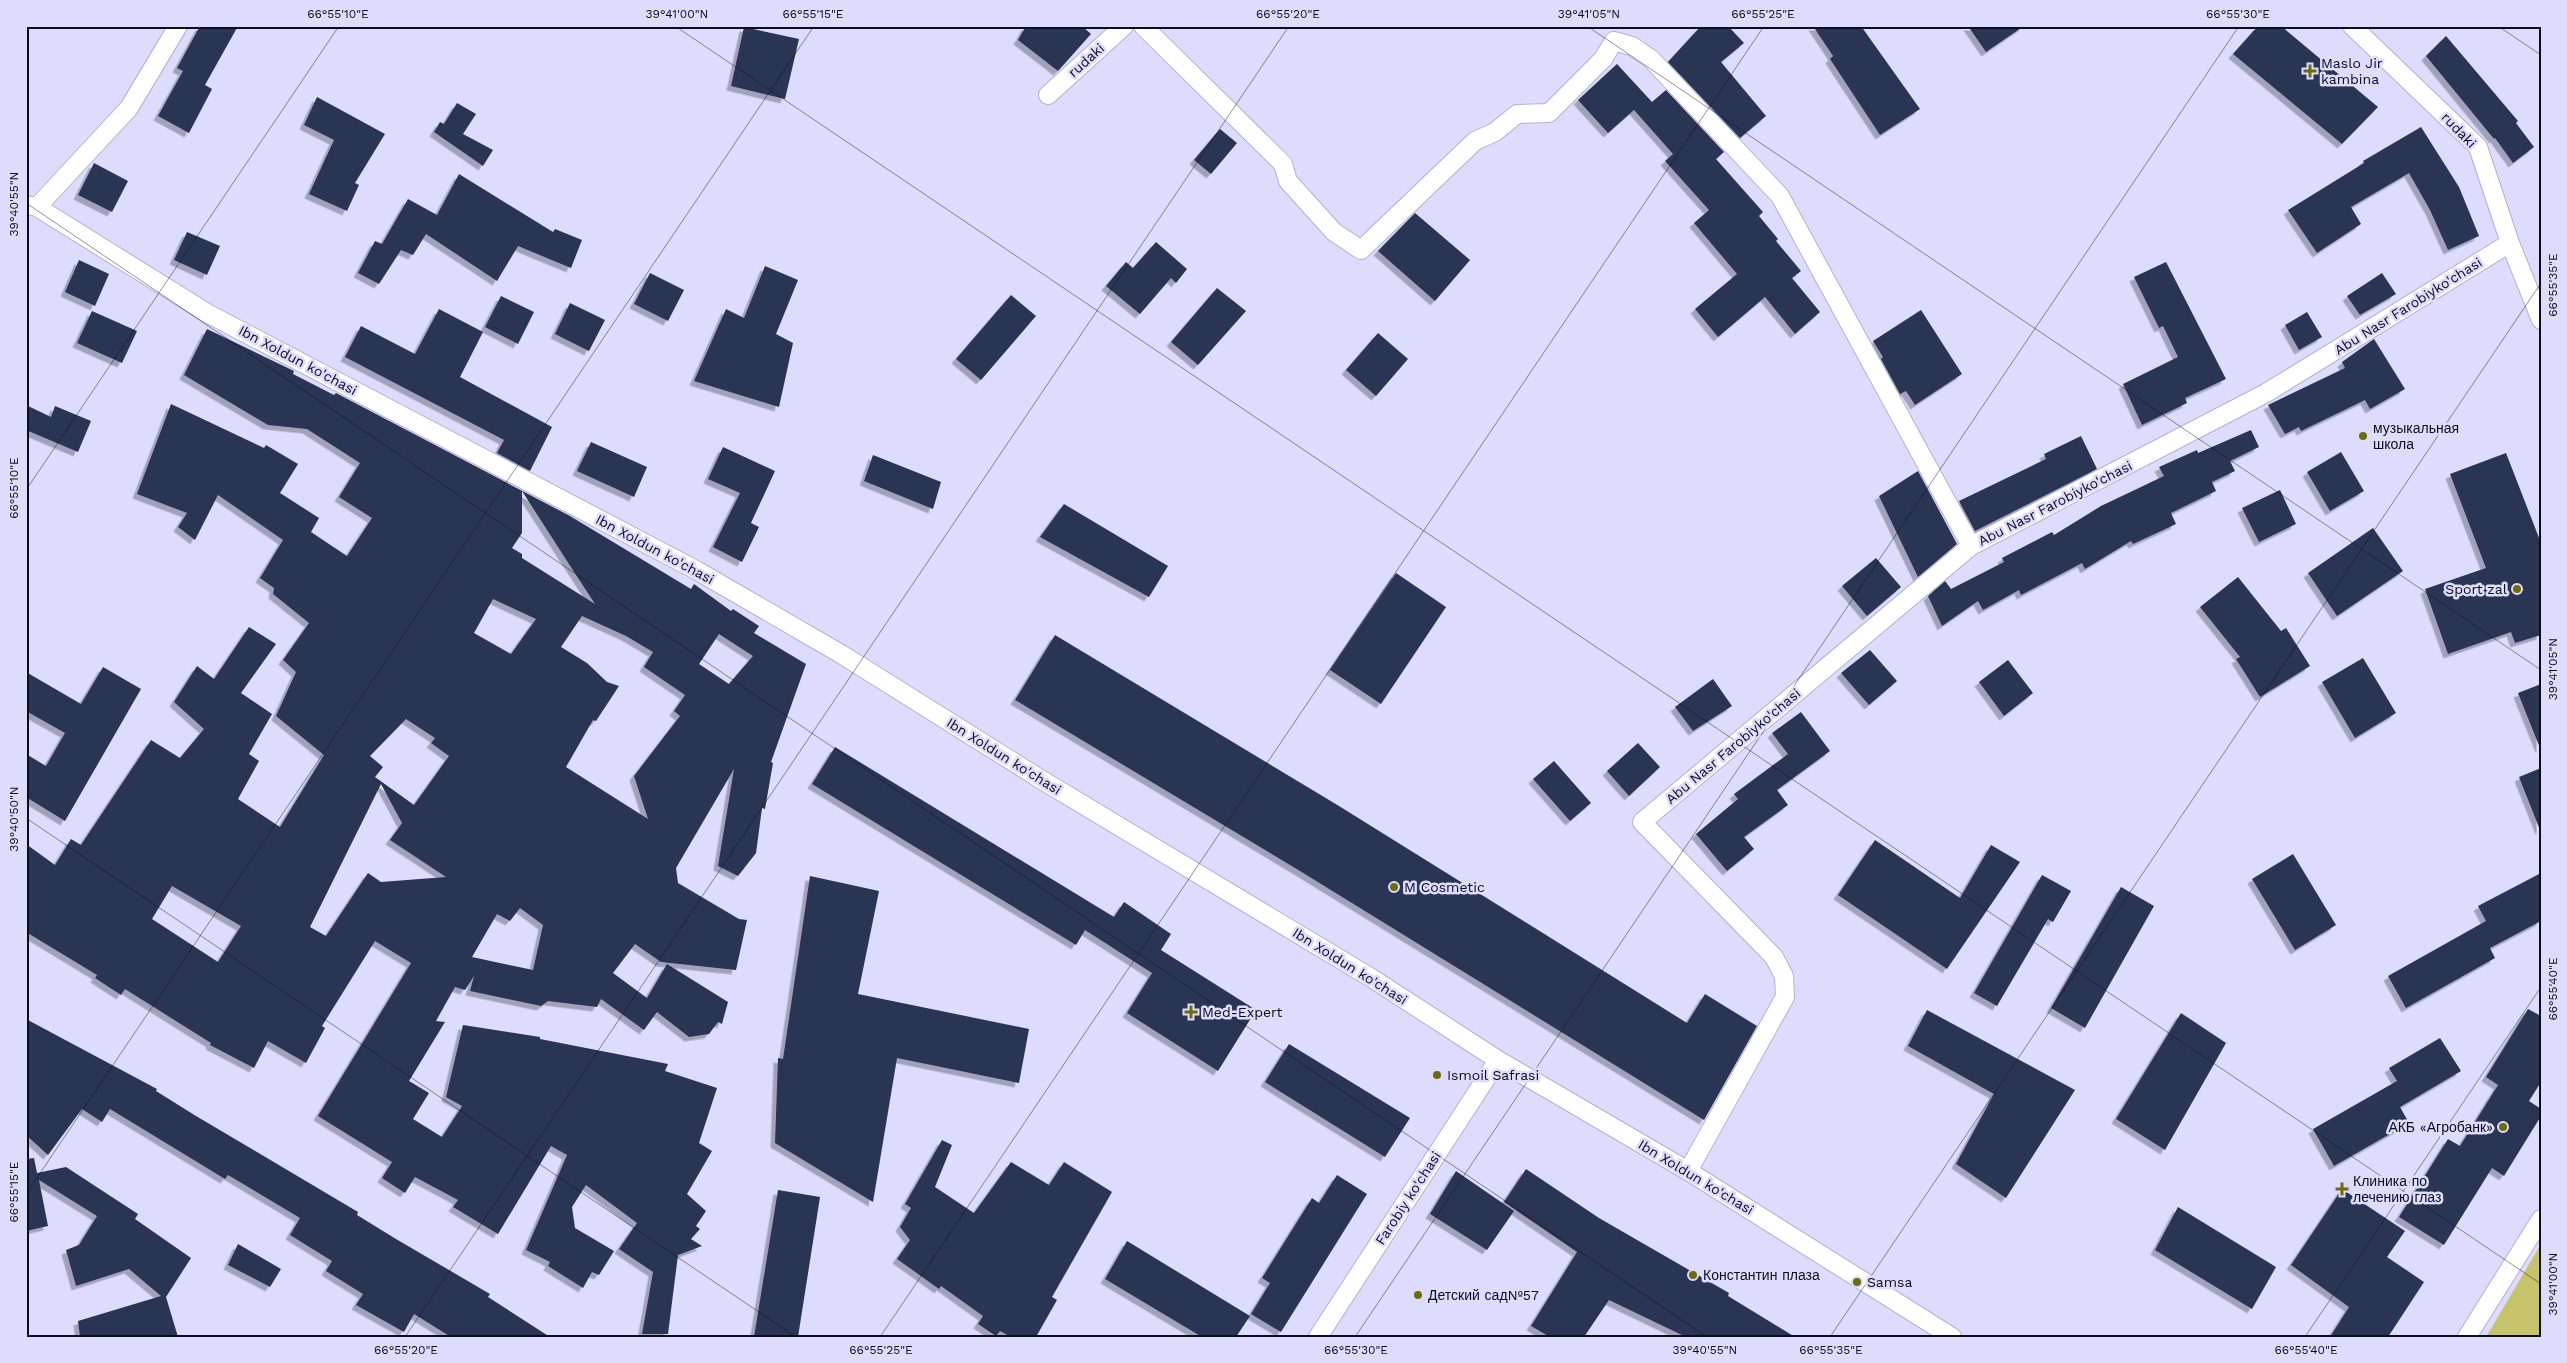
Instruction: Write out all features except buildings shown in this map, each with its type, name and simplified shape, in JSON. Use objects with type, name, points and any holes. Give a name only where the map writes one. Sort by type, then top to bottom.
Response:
[{"type":"street","points":[[32,206],[129,108],[178,26]]},
{"type":"street","name":"rudaki","points":[[1048,95],[1124,26]]},
{"type":"street","points":[[1143,26],[1283,164],[1288,181],[1334,232],[1361,250],[1475,141],[1495,132],[1516,114],[1549,113],[1603,59],[1614,41],[1632,46],[1650,59],[1780,196],[1971,546]]},
{"type":"street","name":"rudaki","points":[[2352,26],[2478,147],[2510,243],[2541,320]]},
{"type":"street","name":"Ibn Xoldun ko'chasi","points":[[32,206],[207,313],[687,565],[841,654],[1042,780],[1373,979],[1498,1060],[1688,1171],[1952,1337]]},
{"type":"street","name":"Abu Nasr Farobiyko'chasi","points":[[1688,1171],[1786,997],[1784,976],[1774,957],[1642,822],[1971,546],[2266,393],[2510,243]]},
{"type":"street","name":"Farobiy ko'chasi","points":[[1318,1337],[1498,1060]]},
{"type":"street","points":[[2466,1337],[2541,1219]]},
{"type":"shaded area","points":[[2541,1244],[2541,1337],[2486,1337]]},
{"type":"place","name":"Maslo Jir kambina","points":[[2310,71]]},
{"type":"place","name":"музыкальная школа","points":[[2363,436]]},
{"type":"place","name":"Sport zal","points":[[2517,589]]},
{"type":"place","name":"M Cosmetic","points":[[1394,887]]},
{"type":"place","name":"Med-Expert","points":[[1191,1012]]},
{"type":"place","name":"Ismoil Safrasi","points":[[1437,1075]]},
{"type":"place","name":"АКБ «Агробанк»","points":[[2503,1127]]},
{"type":"place","name":"Клиника по лечению глаз","points":[[2342,1189]]},
{"type":"place","name":"Константин плаза","points":[[1693,1275]]},
{"type":"place","name":"Samsa","points":[[1857,1282]]},
{"type":"place","name":"Детский сад№57","points":[[1418,1295]]}]
